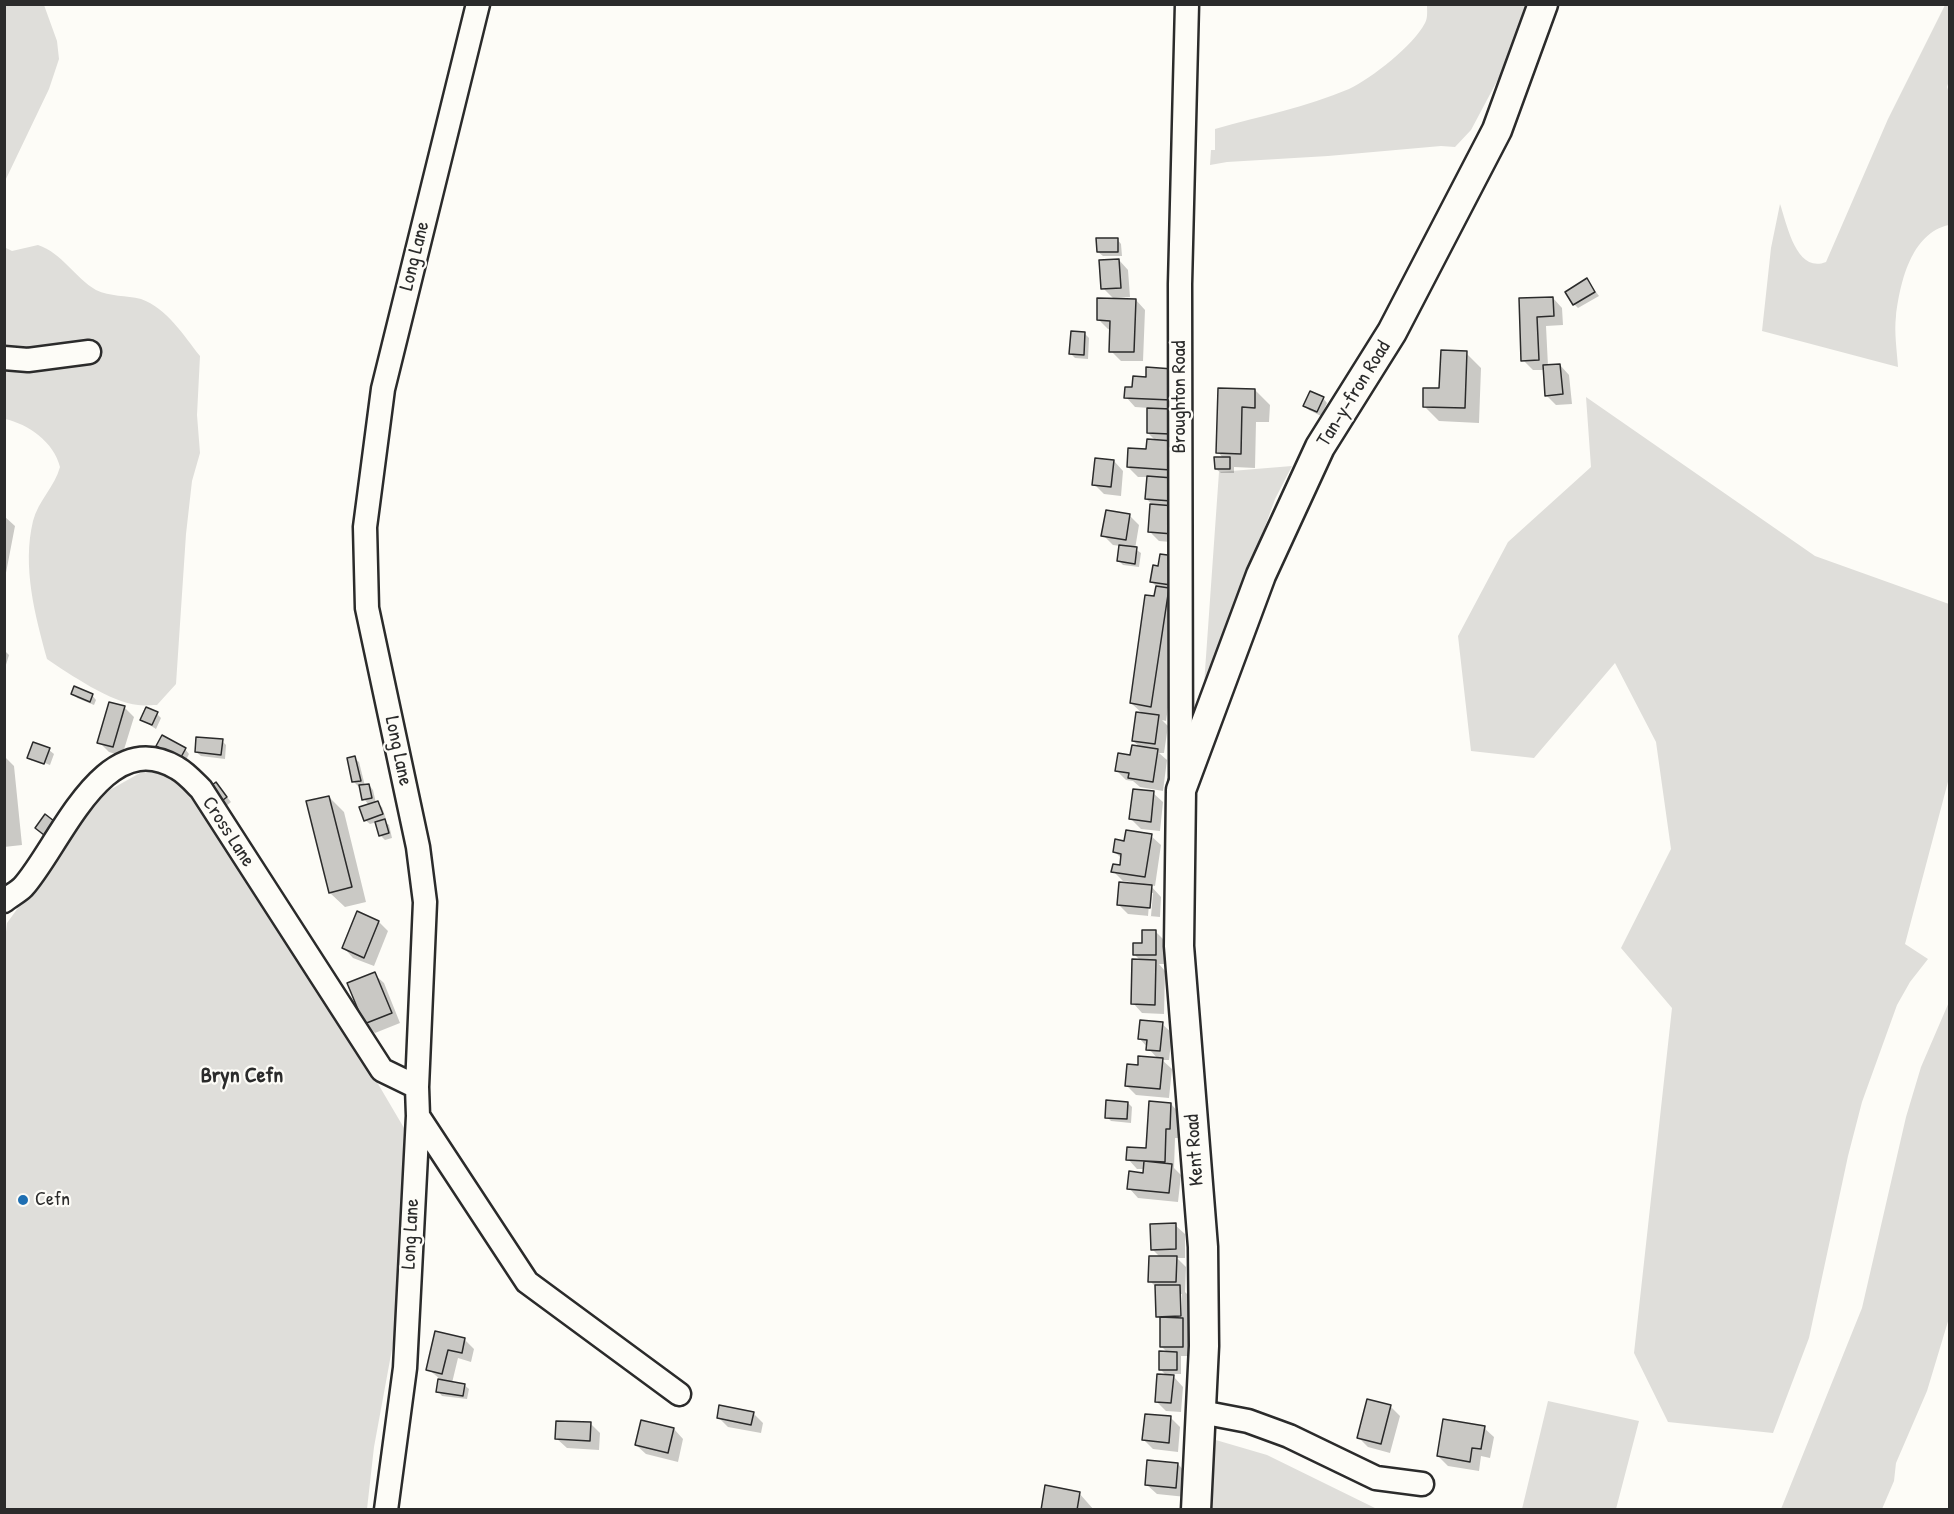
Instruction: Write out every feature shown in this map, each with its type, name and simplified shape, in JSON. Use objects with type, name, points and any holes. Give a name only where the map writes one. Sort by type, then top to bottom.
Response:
[{"type":"main road","name":"Tan-y-fron Road","points":[[1181,790],[1260,574],[1320,447],[1392,332],[1497,130],[1543,4]]},
{"type":"main road","name":"Kent Road","points":[[1181,790],[1179,946],[1203,1247],[1204,1346],[1196,1509]]},
{"type":"street","name":"Long Lane","points":[[386,1509],[405,1368],[418,1116],[417,1087],[425,902],[418,847],[367,608],[365,527],[383,389],[478,4]]},
{"type":"street","name":"Broughton Road","points":[[1181,790],[1180,284],[1187,4]]},
{"type":"street","points":[[4,358],[28,360],[89,352]]},
{"type":"street","name":"Cross Lane","points":[[4,901],[22,888],[75,810],[104,776],[132,759],[155,759],[178,768],[201,789],[382,1070],[417,1087]]},
{"type":"street","points":[[418,1116],[526,1282],[679,1394]]},
{"type":"street","points":[[1201,1412],[1248,1421],[1289,1436],[1376,1478],[1422,1484]]},
{"type":"shaded area","points":[[5,4],[44,5],[57,41],[59,59],[49,89],[5,181]]},
{"type":"shaded area","points":[[1427,5],[1534,5],[1529,21],[1471,130],[1455,147],[1441,146],[1210,165],[1211,150],[1215,150],[1215,129],[1317,101],[1358,84],[1391,60],[1419,32],[1426,21]]},
{"type":"shaded area","points":[[1945,5],[1950,5],[1950,77],[1947,87],[1950,97],[1949,225],[1925,238],[1910,261],[1901,289],[1895,322],[1898,367],[1762,331],[1771,248],[1780,204],[1794,245],[1800,254],[1807,261],[1816,264],[1826,262],[1888,119]]},
{"type":"shaded area","points":[[38,245],[54,254],[96,290],[141,299],[159,309],[174,323],[200,356],[197,415],[200,453],[192,481],[186,534],[176,684],[157,705],[140,705],[116,699],[91,687],[47,659],[31,591],[30,538],[35,514],[60,467],[46,442],[31,430],[5,419],[4,247],[12,251]]},
{"type":"shaded area","points":[[1586,397],[1815,556],[1949,604],[1949,778],[1905,944],[1928,959],[1910,982],[1897,1005],[1862,1102],[1848,1156],[1809,1338],[1773,1433],[1668,1422],[1634,1353],[1672,1008],[1621,948],[1671,849],[1656,742],[1615,663],[1534,758],[1471,751],[1458,636],[1508,542],[1591,467]]},
{"type":"shaded area","points":[[1292,466],[1275,499],[1203,699],[1219,472]]},
{"type":"shaded area","points":[[164,770],[190,789],[374,1077],[404,1128],[397,1322],[374,1447],[367,1509],[5,1510],[4,950],[7,923],[99,796],[140,773]]},
{"type":"shaded area","points":[[1949,1002],[1949,1318],[1927,1391],[1896,1463],[1894,1481],[1882,1509],[1781,1509],[1862,1308],[1906,1117],[1921,1067]]},
{"type":"shaded area","points":[[1548,1401],[1639,1421],[1616,1509],[1522,1509]]},
{"type":"shaded area","points":[[1209,1438],[1267,1455],[1377,1509],[1203,1510]]},
{"type":"building","points":[[1096,238],[1118,238],[1118,252],[1097,252]]},
{"type":"building","points":[[1119,259],[1121,288],[1101,289],[1099,260]]},
{"type":"building","points":[[1587,278],[1595,292],[1573,305],[1565,292]]},
{"type":"building","points":[[1553,297],[1554,316],[1537,317],[1539,360],[1521,361],[1519,298]]},
{"type":"building","points":[[1097,298],[1136,299],[1134,352],[1109,352],[1110,321],[1097,320]]},
{"type":"building","points":[[1071,331],[1085,332],[1084,355],[1069,354]]},
{"type":"building","points":[[1441,350],[1467,351],[1465,408],[1423,407],[1423,388],[1439,388]]},
{"type":"building","points":[[1560,364],[1563,394],[1545,396],[1543,365]]},
{"type":"building","points":[[1146,367],[1173,369],[1171,400],[1124,398],[1125,387],[1132,387],[1133,376],[1146,377]]},
{"type":"building","points":[[1218,388],[1255,389],[1255,408],[1242,407],[1241,454],[1216,453]]},
{"type":"building","points":[[1310,391],[1324,397],[1317,412],[1303,406]]},
{"type":"building","points":[[1147,408],[1171,409],[1170,434],[1147,433]]},
{"type":"building","points":[[1147,439],[1173,441],[1171,470],[1127,467],[1128,448],[1146,449]]},
{"type":"building","points":[[1214,457],[1230,457],[1230,469],[1215,469]]},
{"type":"building","points":[[1095,458],[1114,460],[1111,487],[1092,485]]},
{"type":"building","points":[[1147,476],[1173,478],[1171,501],[1145,499]]},
{"type":"building","points":[[1150,504],[1175,506],[1173,534],[1148,532]]},
{"type":"building","points":[[1106,510],[1130,514],[1126,540],[1101,536]]},
{"type":"building","points":[[1119,545],[1137,547],[1135,564],[1117,561]]},
{"type":"building","points":[[1160,554],[1175,556],[1171,585],[1150,582],[1153,565],[1158,566]]},
{"type":"building","points":[[1156,586],[1169,588],[1151,707],[1130,703],[1145,595],[1154,596]]},
{"type":"building","points":[[74,686],[93,694],[90,702],[71,694]]},
{"type":"building","points":[[109,702],[125,706],[113,747],[97,743]]},
{"type":"building","points":[[146,707],[158,712],[152,725],[140,720]]},
{"type":"building","points":[[1136,712],[1159,715],[1155,744],[1132,741]]},
{"type":"building","points":[[162,735],[186,748],[180,759],[156,746]]},
{"type":"building","points":[[196,737],[223,739],[221,755],[195,752]]},
{"type":"building","points":[[33,742],[50,748],[44,764],[27,758]]},
{"type":"building","points":[[1132,745],[1158,749],[1153,782],[1128,778],[1129,773],[1115,771],[1118,753],[1130,755]]},
{"type":"building","points":[[355,756],[361,781],[352,782],[347,758]]},
{"type":"building","points":[[216,782],[227,797],[219,803],[208,788]]},
{"type":"building","points":[[369,784],[372,798],[362,800],[359,785]]},
{"type":"building","points":[[1133,789],[1154,791],[1151,822],[1129,819]]},
{"type":"building","points":[[329,796],[352,887],[329,893],[306,801]]},
{"type":"building","points":[[378,801],[383,814],[364,821],[359,807]]},
{"type":"building","points":[[45,814],[54,821],[44,835],[35,828]]},
{"type":"building","points":[[385,819],[389,833],[379,836],[375,822]]},
{"type":"building","points":[[1126,830],[1152,834],[1145,877],[1111,872],[1113,864],[1120,865],[1121,854],[1113,852],[1115,839],[1124,841]]},
{"type":"building","points":[[1119,882],[1152,885],[1150,908],[1117,905]]},
{"type":"building","points":[[357,911],[379,921],[364,958],[342,948]]},
{"type":"building","points":[[1142,930],[1156,930],[1156,955],[1133,955],[1133,943],[1142,943]]},
{"type":"building","points":[[1132,959],[1156,960],[1155,1005],[1131,1004]]},
{"type":"building","points":[[375,972],[392,1013],[364,1024],[347,983]]},
{"type":"building","points":[[1140,1020],[1163,1022],[1160,1051],[1146,1050],[1147,1040],[1138,1039]]},
{"type":"building","points":[[1138,1056],[1163,1058],[1160,1089],[1125,1086],[1127,1064],[1138,1065]]},
{"type":"building","points":[[1106,1100],[1128,1102],[1127,1119],[1105,1118]]},
{"type":"building","points":[[1149,1101],[1171,1103],[1170,1129],[1166,1129],[1165,1162],[1126,1160],[1127,1147],[1146,1148]]},
{"type":"building","points":[[1144,1161],[1172,1164],[1169,1193],[1127,1189],[1129,1171],[1143,1173]]},
{"type":"building","points":[[1176,1223],[1176,1249],[1151,1250],[1150,1224]]},
{"type":"building","points":[[1149,1256],[1177,1256],[1176,1282],[1148,1282]]},
{"type":"building","points":[[1155,1285],[1180,1285],[1181,1316],[1156,1317]]},
{"type":"building","points":[[1160,1317],[1183,1318],[1183,1347],[1160,1347]]},
{"type":"building","points":[[435,1331],[465,1338],[462,1353],[448,1350],[442,1374],[426,1370]]},
{"type":"building","points":[[1159,1351],[1177,1352],[1177,1370],[1159,1370]]},
{"type":"building","points":[[1157,1374],[1174,1375],[1171,1403],[1155,1402]]},
{"type":"building","points":[[438,1379],[465,1384],[463,1396],[436,1392]]},
{"type":"building","points":[[1367,1399],[1391,1405],[1381,1444],[1357,1438]]},
{"type":"building","points":[[719,1405],[754,1412],[751,1425],[717,1418]]},
{"type":"building","points":[[1145,1414],[1171,1416],[1169,1443],[1142,1440]]},
{"type":"building","points":[[1443,1419],[1485,1426],[1481,1449],[1472,1448],[1470,1462],[1437,1456]]},
{"type":"building","points":[[641,1420],[674,1428],[668,1453],[635,1445]]},
{"type":"building","points":[[556,1421],[591,1422],[590,1441],[555,1439]]},
{"type":"building","points":[[1147,1460],[1178,1463],[1176,1488],[1145,1485]]},
{"type":"building","points":[[1045,1485],[1080,1492],[1077,1510],[1041,1510]]},
{"type":"place","name":"Cefn","points":[[23,1200]]},
{"type":"district","name":"Bryn Cefn","points":[[242,1076]]}]
